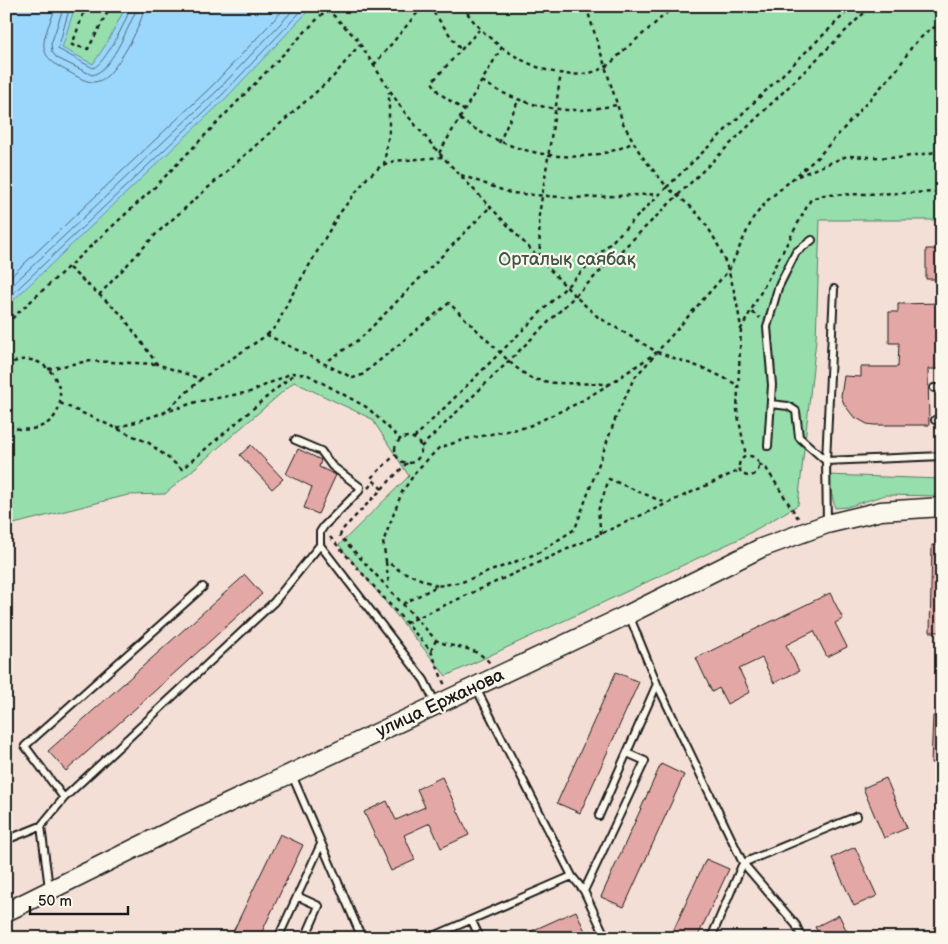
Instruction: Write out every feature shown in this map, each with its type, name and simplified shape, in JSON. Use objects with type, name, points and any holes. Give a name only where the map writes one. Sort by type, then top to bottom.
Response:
[{"type":"street","name":"улица Ержанова","points":[[6,912],[186,823],[629,614],[761,548],[827,524],[881,511],[942,507]]},
{"type":"lane","points":[[768,446],[772,385],[767,327],[778,288],[796,252],[812,240]]},
{"type":"lane","points":[[827,524],[826,462],[834,290]]},
{"type":"lane","points":[[934,388],[942,388]]},
{"type":"lane","points":[[771,404],[788,406],[796,411],[799,438],[826,462],[942,456]]},
{"type":"lane","points":[[295,440],[321,451],[332,466],[360,487],[359,491],[324,526],[320,532],[320,545],[424,680],[444,702]]},
{"type":"lane","points":[[6,840],[41,826],[64,798],[274,602],[320,545]]},
{"type":"lane","points":[[64,798],[25,746],[203,586]]},
{"type":"lane","points":[[629,614],[657,684],[743,863],[796,925],[802,938]]},
{"type":"lane","points":[[599,816],[657,684]]},
{"type":"lane","points":[[475,687],[572,876],[584,891],[606,938]]},
{"type":"lane","points":[[584,891],[645,761],[627,753]]},
{"type":"lane","points":[[291,774],[362,938]]},
{"type":"lane","points":[[711,938],[743,863],[857,816]]},
{"type":"lane","points":[[41,826],[50,891]]},
{"type":"lane","points":[[278,938],[321,844]]},
{"type":"lane","points":[[429,938],[472,921],[572,876]]},
{"type":"lane","points":[[297,896],[319,906],[305,938]]},
{"type":"lane","points":[[472,921],[480,938]]},
{"type":"path","points":[[86,6],[72,45],[88,49],[111,6]]},
{"type":"path","points":[[6,324],[154,188],[330,6]]},
{"type":"path","points":[[374,66],[423,6]]},
{"type":"path","points":[[429,6],[460,49]]},
{"type":"path","points":[[463,6],[479,30],[510,53],[550,72],[587,74],[606,66],[674,6]]},
{"type":"path","points":[[586,6],[623,123],[640,155],[667,187],[691,207],[712,236],[730,270],[741,329],[737,410],[746,456]]},
{"type":"path","points":[[414,438],[853,6]]},
{"type":"path","points":[[418,458],[421,447],[576,297],[870,6]]},
{"type":"path","points":[[328,10],[360,44],[389,91],[439,153],[576,297],[598,317],[657,352],[708,370],[738,385]]},
{"type":"path","points":[[403,604],[437,586],[462,582],[538,553],[575,529],[616,417],[634,378],[730,270],[752,218],[768,200],[818,158],[898,68],[912,45],[929,30],[942,24]]},
{"type":"path","points":[[465,111],[439,93],[432,82],[479,30]]},
{"type":"path","points":[[99,295],[156,233],[333,77],[360,44]]},
{"type":"path","points":[[439,153],[502,47]]},
{"type":"path","points":[[540,257],[539,216],[561,72]]},
{"type":"path","points":[[482,82],[496,91],[556,108],[578,110],[618,105]]},
{"type":"path","points":[[384,165],[389,132],[389,91]]},
{"type":"path","points":[[499,143],[519,99]]},
{"type":"path","points":[[460,119],[479,133],[499,143],[548,154],[592,157],[614,152],[634,142]]},
{"type":"path","points":[[794,178],[847,156],[898,158],[942,151]]},
{"type":"path","points":[[162,415],[201,379],[267,336],[277,325],[288,300],[339,214],[367,178],[384,165],[406,158],[443,157]]},
{"type":"path","points":[[459,175],[510,193],[573,198],[660,194]]},
{"type":"path","points":[[741,329],[811,199],[824,195],[942,192]]},
{"type":"path","points":[[329,360],[362,338],[490,207]]},
{"type":"path","points":[[69,268],[121,314],[157,364]]},
{"type":"path","points":[[267,336],[353,378],[362,375],[449,303],[532,380],[555,383],[610,384]]},
{"type":"path","points":[[389,587],[383,542],[402,492],[439,448],[466,439],[527,427],[576,404],[610,384],[657,352]]},
{"type":"path","points":[[6,366],[28,360],[44,365],[58,381],[60,403],[52,417],[40,427],[19,429],[6,423]]},
{"type":"path","points":[[48,369],[88,361],[157,364],[201,379]]},
{"type":"path","points":[[118,428],[162,415],[196,402],[250,392],[295,373],[308,375],[368,408],[401,440]]},
{"type":"path","points":[[60,403],[149,443],[182,469],[295,373]]},
{"type":"path","points":[[407,463],[396,454],[396,448],[401,440],[406,437],[414,438],[421,447]]},
{"type":"path","points":[[382,489],[371,478],[396,454]]},
{"type":"path","points":[[759,464],[757,472],[753,475],[743,474],[740,470],[740,460],[746,456],[755,458],[759,464],[766,468],[799,520]]},
{"type":"path","points":[[418,458],[424,464]]},
{"type":"path","points":[[418,458],[407,463],[342,530],[340,536],[436,640],[444,644],[474,651],[490,663]]},
{"type":"path","points":[[406,623],[740,470]]},
{"type":"path","points":[[601,534],[598,511],[609,479],[667,504]]},
{"type":"path","points":[[361,495],[375,481]]},
{"type":"path","points":[[329,532],[333,543],[431,650],[444,702]]},
{"type":"path","points":[[386,561],[399,570],[437,586]]},
{"type":"path","points":[[431,650],[436,640]]},
{"type":"shaded area","points":[[932,821],[942,821],[942,938],[934,938]]},
{"type":"green space","name":"Орталық саябақ","points":[[6,6],[942,6],[942,220],[820,220],[816,340],[798,505],[743,537],[446,676],[339,545],[409,476],[372,419],[294,382],[165,494],[128,495],[6,526]]},
{"type":"green space","points":[[827,475],[942,479],[942,496],[885,495],[847,507],[835,508]]},
{"type":"water","points":[[6,6],[75,6],[62,48],[93,64],[107,43],[126,6],[313,6],[225,99],[6,307]]},
{"type":"building","points":[[926,249],[942,249],[942,279],[926,279]]},
{"type":"building","points":[[942,303],[942,369],[928,369],[929,425],[874,425],[867,424],[853,416],[844,404],[841,396],[844,376],[861,377],[861,367],[898,367],[899,343],[889,343],[889,312],[898,312],[898,304]]},
{"type":"building","points":[[251,445],[283,479],[272,489],[240,455]]},
{"type":"building","points":[[298,449],[321,460],[319,467],[336,475],[318,514],[304,508],[312,487],[286,474]]},
{"type":"building","points":[[932,545],[942,545],[942,632],[930,632]]},
{"type":"building","points":[[245,575],[262,594],[66,771],[48,751]]},
{"type":"building","points":[[830,593],[843,619],[835,623],[847,647],[827,657],[814,631],[786,645],[799,671],[774,683],[762,658],[739,669],[750,692],[727,704],[719,688],[712,692],[696,658]]},
{"type":"building","points":[[616,672],[639,682],[580,813],[557,803]]},
{"type":"building","points":[[933,716],[942,716],[942,764],[931,763]]},
{"type":"building","points":[[661,764],[684,775],[624,907],[601,897]]},
{"type":"building","points":[[442,777],[469,835],[441,848],[430,823],[404,835],[415,860],[391,871],[364,812],[387,801],[396,820],[425,807],[417,789]]},
{"type":"building","points":[[886,778],[907,828],[884,838],[863,788]]},
{"type":"building","points":[[280,834],[303,845],[259,938],[230,938]]},
{"type":"building","points":[[855,847],[877,896],[854,906],[832,858]]},
{"type":"building","points":[[706,859],[729,869],[697,938],[670,938]]},
{"type":"building","points":[[576,911],[588,938],[516,938]]},
{"type":"building","points":[[839,915],[850,938],[821,938],[815,927]]}]
